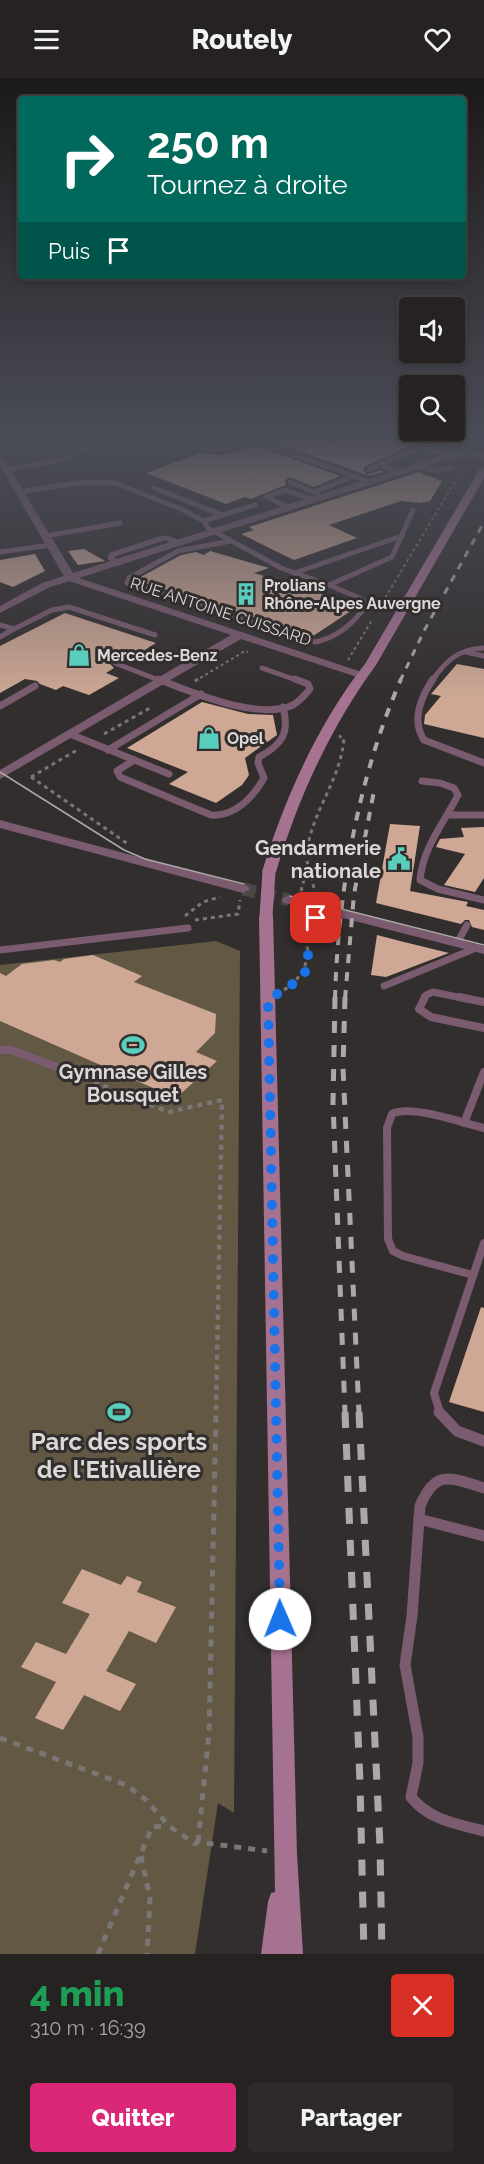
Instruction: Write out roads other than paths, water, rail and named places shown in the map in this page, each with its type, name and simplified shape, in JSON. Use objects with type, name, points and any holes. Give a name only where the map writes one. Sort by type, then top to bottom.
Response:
[{"type":"main road","points":[[290,1954],[285,1854],[266,916],[269,872],[284,822],[303,777],[361,675],[370,665],[453,524]]},
{"type":"main road","points":[[274,1954],[285,1854]]},
{"type":"street","points":[[39,524],[70,578]]},
{"type":"street","points":[[0,610],[46,585],[241,524]]},
{"type":"street","name":"RUE ANTOINE CUISSARD","points":[[70,578],[361,675]]},
{"type":"street","points":[[0,775],[241,634]]},
{"type":"street","points":[[0,824],[132,853],[241,892]]},
{"type":"street","points":[[295,897],[481,949]]},
{"type":"lane","points":[[0,552],[118,524]]},
{"type":"lane","points":[[207,524],[231,542],[294,573],[328,585],[367,603],[347,626],[328,639],[316,642],[127,583],[129,578],[178,551],[231,542]]},
{"type":"lane","points":[[328,585],[392,557],[407,524]]},
{"type":"lane","points":[[294,573],[402,536]]},
{"type":"lane","points":[[0,637],[52,610],[69,607],[155,635]]},
{"type":"lane","points":[[0,625],[14,629]]},
{"type":"lane","points":[[484,648],[462,651],[453,656],[427,688],[416,726],[418,735],[424,740],[484,763]]},
{"type":"lane","points":[[462,651],[484,656]]},
{"type":"lane","points":[[115,663],[241,706],[283,707],[301,700],[310,689],[308,684],[262,668]]},
{"type":"lane","points":[[0,706],[35,686]]},
{"type":"lane","points":[[108,750],[201,694]]},
{"type":"lane","points":[[134,760],[117,771],[120,777],[219,817],[227,814],[261,786],[264,778],[258,763],[260,758],[274,750],[286,736],[288,724],[283,707]]},
{"type":"lane","points":[[70,734],[169,774]]},
{"type":"lane","points":[[422,781],[440,783],[454,788],[458,795],[449,814],[436,830],[420,866],[420,880],[438,889],[484,900],[478,908]]},
{"type":"lane","points":[[449,814],[484,815]]},
{"type":"lane","points":[[457,943],[467,925]]},
{"type":"lane","points":[[0,950],[188,928]]},
{"type":"lane","points":[[384,986],[481,949]]},
{"type":"lane","points":[[484,1002],[433,992],[426,995],[419,1009],[431,1017],[484,1028]]},
{"type":"lane","points":[[0,1050],[11,1050],[57,1067]]},
{"type":"lane","points":[[464,1124],[484,1072]]},
{"type":"lane","points":[[473,1275],[403,1256],[393,1251],[388,1239],[387,1128],[390,1116],[395,1112],[411,1112],[484,1128]]},
{"type":"lane","points":[[484,1243],[434,1393],[436,1410],[447,1424],[468,1437],[484,1441]]},
{"type":"lane","points":[[484,1488],[442,1477],[435,1479],[425,1491],[419,1519],[412,1616],[405,1665],[418,1737],[418,1763],[411,1797],[418,1808],[443,1819],[484,1831]]},
{"type":"lane","points":[[419,1519],[484,1536]]},
{"type":"tunnel","points":[[243,889],[289,900]]},
{"type":"tram line","points":[[0,772],[124,850],[145,859],[244,884]]},
{"type":"tram line","points":[[290,896],[484,945]]},
{"type":"railway","points":[[400,681],[425,629],[483,524]]},
{"type":"railway","points":[[335,999],[341,917],[353,836],[373,756],[401,679]]},
{"type":"railway","points":[[345,999],[354,894],[374,791]]},
{"type":"railway","points":[[335,997],[333,1103],[345,1413]]},
{"type":"railway","points":[[345,997],[343,1068],[359,1413]]},
{"type":"railway","points":[[345,1412],[360,1783],[364,1954]]},
{"type":"railway","points":[[359,1412],[380,1846],[382,1954]]},
{"type":"place","name":"Prolians Rhône-Alpes Auvergne","points":[[246,594]]},
{"type":"place","name":"Mercedes-Benz","points":[[79,655]]},
{"type":"place","name":"Opel","points":[[209,738]]},
{"type":"place","name":"Gendarmerie nationale","points":[[399,859]]},
{"type":"place","name":"Gymnase Gilles Bousquet","points":[[133,1045]]},
{"type":"place","name":"Parc des sports de l'Etivallière","points":[[119,1412]]}]
